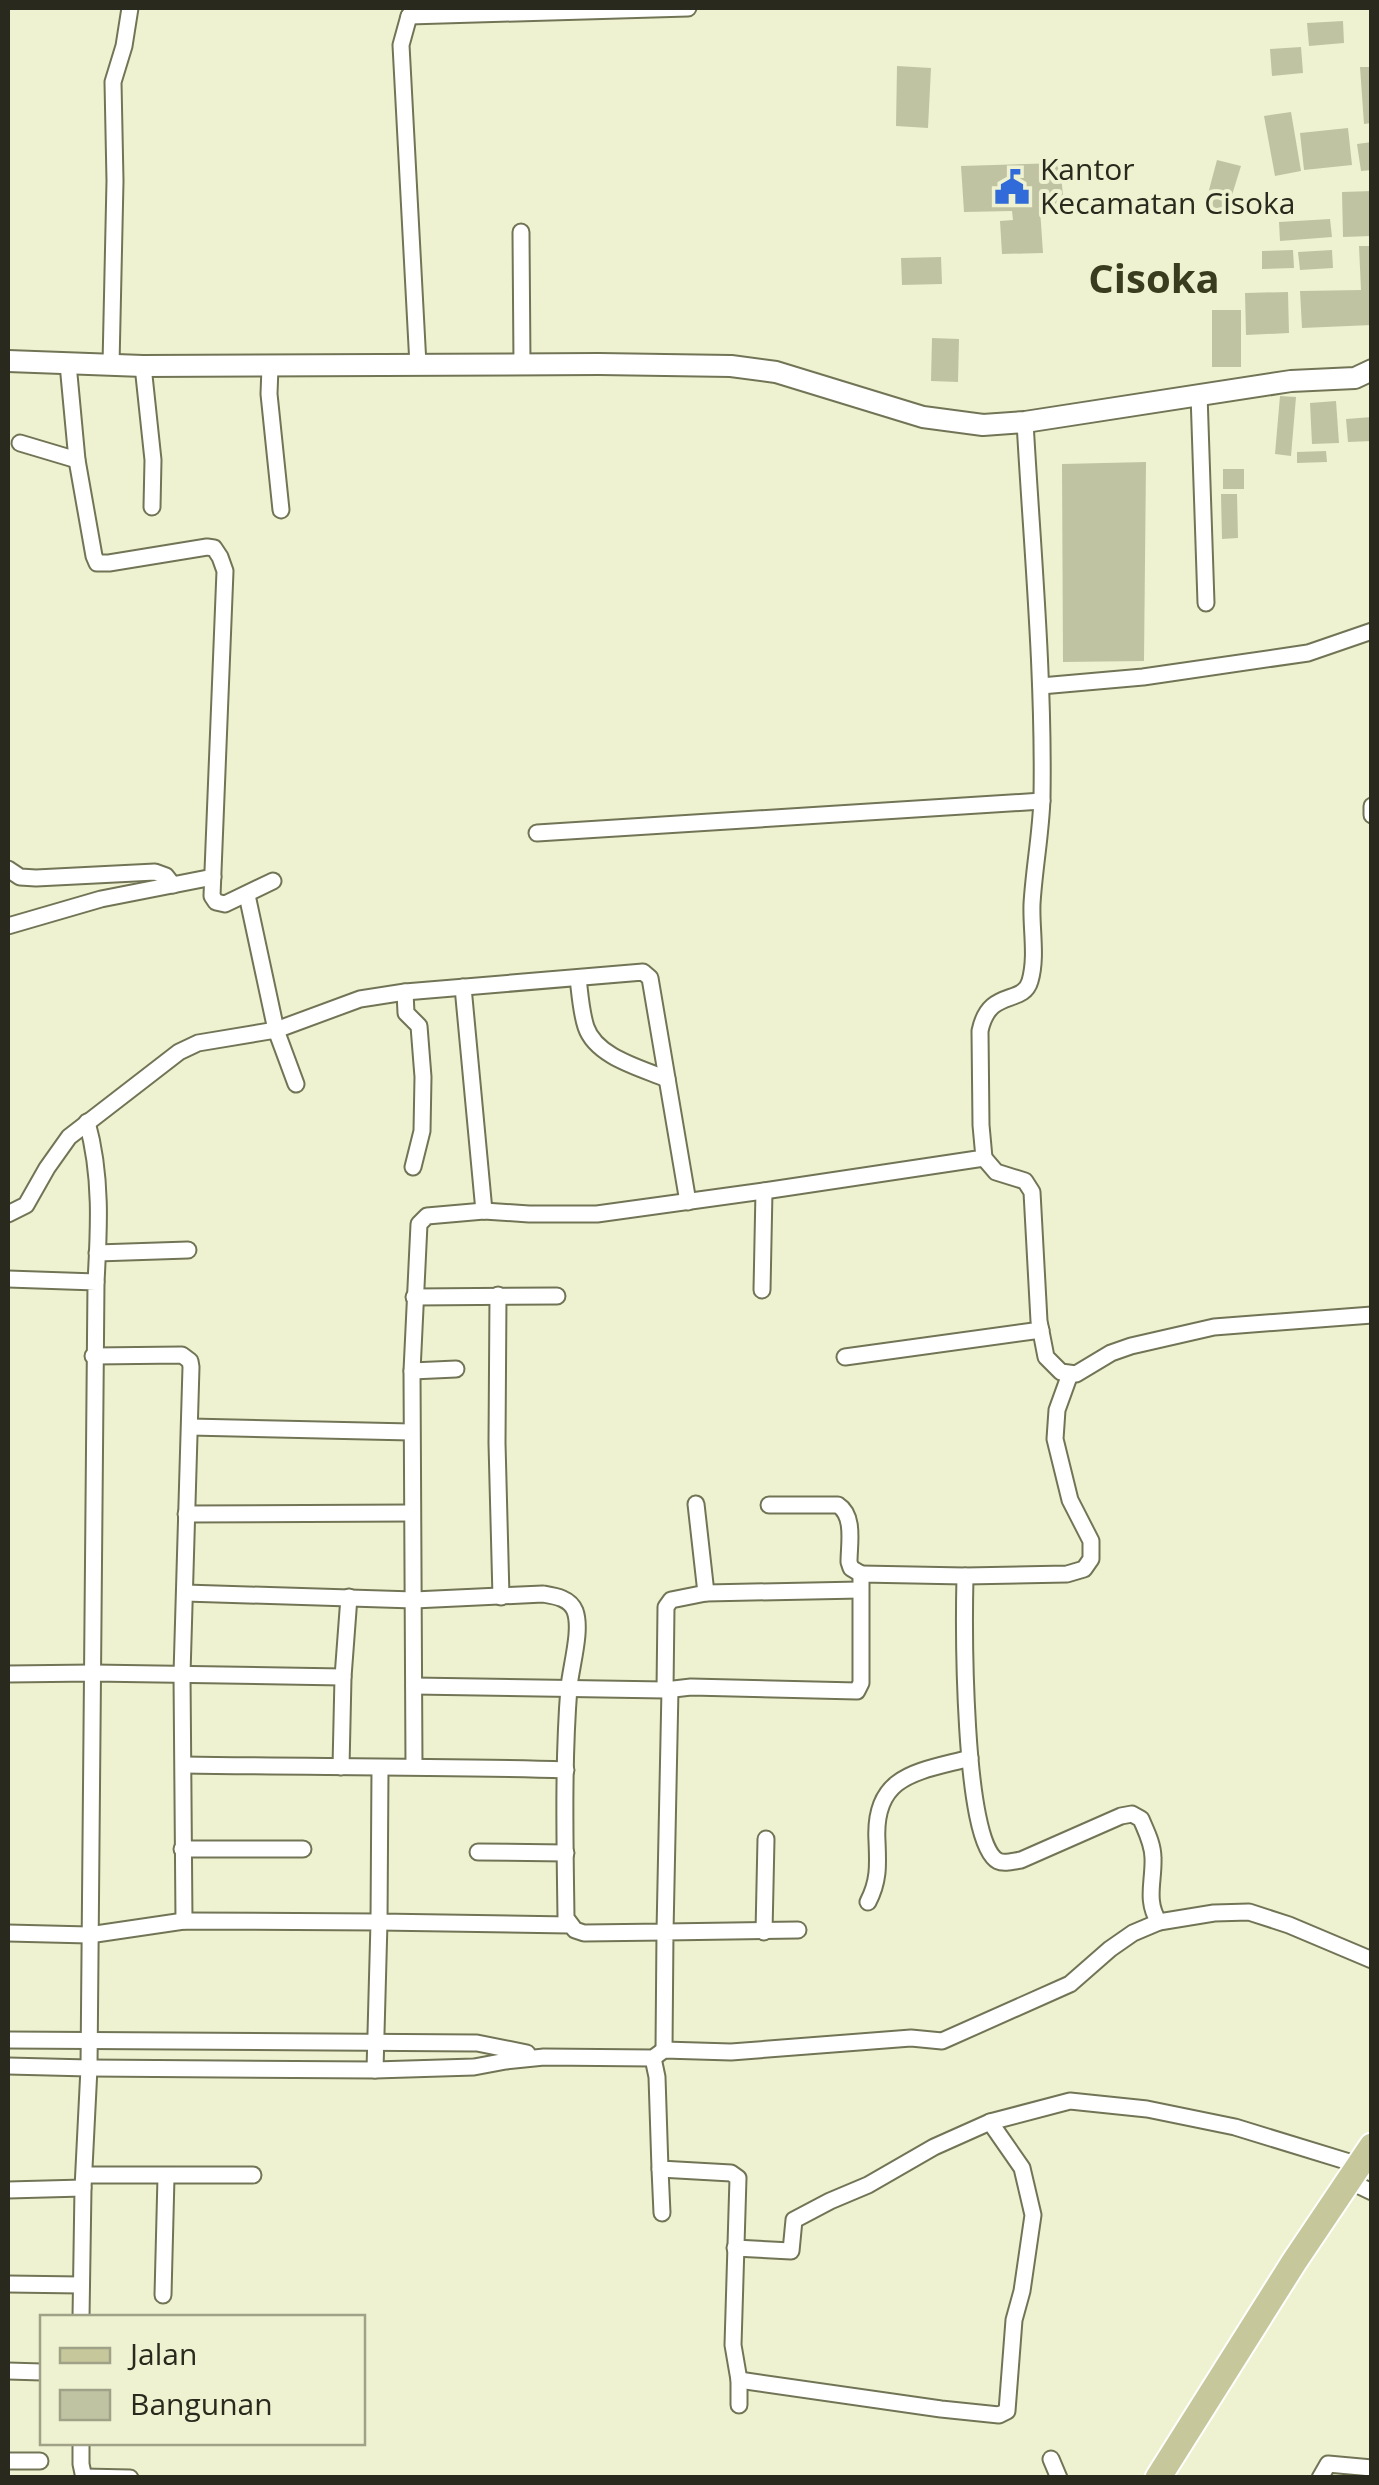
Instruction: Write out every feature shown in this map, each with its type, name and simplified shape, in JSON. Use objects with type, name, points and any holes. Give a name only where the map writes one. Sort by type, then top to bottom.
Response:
[{"type":"main road","points":[[1158,2478],[1363,2171]]},
{"type":"street","points":[[110,366],[112,82],[130,8]]},
{"type":"street","points":[[418,365],[401,45],[413,12],[688,8]]},
{"type":"street","points":[[521,232],[522,364]]},
{"type":"street","points":[[8,360],[110,366],[731,366],[776,372],[923,417],[984,425],[1291,381],[1355,378],[1372,370]]},
{"type":"street","points":[[68,364],[77,460],[97,563],[207,547],[217,551],[225,571],[212,896],[216,902],[225,904],[274,882]]},
{"type":"street","points":[[143,366],[153,460],[152,507]]},
{"type":"street","points":[[270,367],[268,394],[281,510]]},
{"type":"street","points":[[1199,394],[1206,602]]},
{"type":"street","points":[[1025,422],[1041,686],[1042,802],[1032,906],[1032,963],[1030,985],[991,1006],[983,1016],[981,1124],[984,1158],[996,1172],[1025,1181],[1032,1192],[1046,1357],[1056,1368],[1070,1374],[1082,1372],[1111,1352],[1214,1327],[1372,1316]]},
{"type":"street","points":[[20,443],[77,460]]},
{"type":"street","points":[[1041,686],[1308,653],[1372,631]]},
{"type":"street","points":[[537,833],[1042,802]]},
{"type":"street","points":[[1372,806],[1372,815]]},
{"type":"street","points":[[8,870],[20,877],[36,878],[155,872],[166,876],[172,885]]},
{"type":"street","points":[[8,926],[101,899],[213,877]]},
{"type":"street","points":[[246,895],[276,1030],[296,1084]]},
{"type":"street","points":[[8,1214],[26,1205],[70,1137],[179,1052],[198,1043],[276,1030],[360,999],[642,972],[650,978],[688,1202]]},
{"type":"street","points":[[578,978],[585,1026],[592,1039],[623,1061],[668,1080]]},
{"type":"street","points":[[463,987],[484,1211]]},
{"type":"street","points":[[405,992],[406,1013],[418,1022],[420,1030],[423,1077],[422,1131],[413,1167]]},
{"type":"street","points":[[82,2315],[89,2068],[93,1356],[98,1253],[98,1182],[87,1122]]},
{"type":"street","points":[[414,1766],[411,1432],[419,1224],[427,1216],[484,1211],[597,1214],[984,1158]]},
{"type":"street","points":[[762,1290],[764,1192]]},
{"type":"street","points":[[98,1253],[188,1250]]},
{"type":"street","points":[[8,1279],[96,1282]]},
{"type":"street","points":[[498,1296],[496,1442],[501,1597]]},
{"type":"street","points":[[414,1297],[556,1296]]},
{"type":"street","points":[[845,1357],[1041,1330]]},
{"type":"street","points":[[93,1356],[186,1357],[191,1367],[182,1674],[184,1921]]},
{"type":"street","points":[[412,1371],[456,1369]]},
{"type":"street","points":[[662,2213],[657,2077],[665,1932],[667,1602],[706,1593],[965,1576],[1066,1574],[1084,1569],[1091,1559],[1091,1541],[1070,1500],[1054,1439],[1057,1410],[1070,1374]]},
{"type":"street","points":[[190,1427],[411,1432]]},
{"type":"street","points":[[696,1504],[706,1593]]},
{"type":"street","points":[[414,1686],[856,1690],[861,1683],[860,1582],[849,1562],[848,1517],[844,1508],[770,1505]]},
{"type":"street","points":[[186,1514],[411,1513]]},
{"type":"street","points":[[965,1576],[964,1686],[970,1758],[978,1815],[990,1853],[998,1861],[1021,1860],[1132,1814],[1141,1818],[1153,1855],[1150,1897],[1159,1922]]},
{"type":"street","points":[[184,1594],[414,1600],[542,1594],[570,1602],[576,1612],[576,1639],[569,1687],[566,1770],[569,1925],[584,1933],[798,1930]]},
{"type":"street","points":[[341,1767],[349,1597]]},
{"type":"street","points":[[8,1674],[343,1676]]},
{"type":"street","points":[[868,1902],[879,1876],[876,1824],[881,1801],[892,1784],[970,1758]]},
{"type":"street","points":[[184,1765],[566,1770]]},
{"type":"street","points":[[375,2070],[380,1768]]},
{"type":"street","points":[[764,1932],[766,1839]]},
{"type":"street","points":[[182,1849],[303,1849]]},
{"type":"street","points":[[478,1852],[566,1852]]},
{"type":"street","points":[[8,2066],[375,2070],[474,2067],[544,2056],[730,2052],[910,2038],[942,2040],[1070,1984],[1133,1933],[1159,1922],[1214,1913],[1249,1912],[1372,1960]]},
{"type":"street","points":[[8,1933],[89,1935],[184,1921],[569,1925]]},
{"type":"street","points":[[8,2040],[477,2044],[544,2056]]},
{"type":"street","points":[[735,2248],[791,2251],[794,2220],[990,2122],[1070,2102],[1127,2107],[1235,2127],[1363,2171]]},
{"type":"street","points":[[740,2380],[941,2409],[1000,2415],[1007,2412],[1014,2320],[1033,2215],[1022,2168],[990,2122]]},
{"type":"street","points":[[660,2169],[737,2175],[734,2345],[740,2380],[739,2405]]},
{"type":"street","points":[[8,2190],[84,2182],[253,2175]]},
{"type":"street","points":[[163,2295],[166,2177]]},
{"type":"street","points":[[8,2284],[82,2285]]},
{"type":"street","points":[[8,2371],[40,2372]]},
{"type":"street","points":[[81,2445],[84,2477],[130,2478]]},
{"type":"street","points":[[1051,2459],[1060,2478]]},
{"type":"street","points":[[8,2461],[40,2461]]},
{"type":"street","points":[[1320,2478],[1328,2464],[1372,2468]]},
{"type":"building","points":[[1343,21],[1344,43],[1309,46],[1307,23]]},
{"type":"building","points":[[1301,47],[1303,73],[1272,76],[1270,49]]},
{"type":"building","points":[[897,66],[931,68],[928,128],[896,126]]},
{"type":"building","points":[[1360,67],[1372,67],[1372,123],[1364,124]]},
{"type":"building","points":[[1291,112],[1301,171],[1275,176],[1264,116]]},
{"type":"building","points":[[1348,128],[1352,165],[1304,170],[1300,133]]},
{"type":"building","points":[[1372,142],[1372,170],[1361,171],[1357,144]]},
{"type":"building","points":[[1217,160],[1241,166],[1232,195],[1244,199],[1240,215],[1205,205]]},
{"type":"building","name":"Kantor Kecamatan Cisoka","points":[[1060,163],[1064,207],[1040,209],[1043,253],[1002,254],[1000,221],[1013,220],[1012,211],[964,212],[961,166]]},
{"type":"building","points":[[1372,191],[1372,236],[1343,237],[1342,192]]},
{"type":"building","points":[[1330,219],[1332,237],[1280,241],[1279,222]]},
{"type":"building","points":[[1359,246],[1372,246],[1372,325],[1302,328],[1300,291],[1361,290]]},
{"type":"building","points":[[1293,250],[1294,268],[1262,269],[1262,251]]},
{"type":"building","points":[[1332,250],[1333,268],[1300,270],[1298,252]]},
{"type":"building","points":[[941,257],[942,284],[902,285],[901,258]]},
{"type":"building","points":[[1288,292],[1289,333],[1246,335],[1245,293]]},
{"type":"building","points":[[1212,310],[1241,310],[1241,367],[1212,367]]},
{"type":"building","points":[[932,338],[959,339],[958,382],[931,381]]},
{"type":"building","points":[[1280,396],[1296,397],[1291,456],[1275,454]]},
{"type":"building","points":[[1336,401],[1339,443],[1312,444],[1310,403]]},
{"type":"building","points":[[1372,417],[1372,441],[1348,442],[1346,419]]},
{"type":"building","points":[[1326,451],[1327,462],[1297,463],[1297,452]]},
{"type":"building","points":[[1146,462],[1144,661],[1063,662],[1062,464]]},
{"type":"building","points":[[1223,469],[1244,469],[1244,489],[1223,489]]},
{"type":"building","points":[[1221,494],[1237,494],[1238,538],[1222,539]]},
{"type":"place","name":"Kantor Kecamatan Cisoka","points":[[1012,187]]},
{"type":"district","name":"Cisoka","points":[[1154,279]]}]
